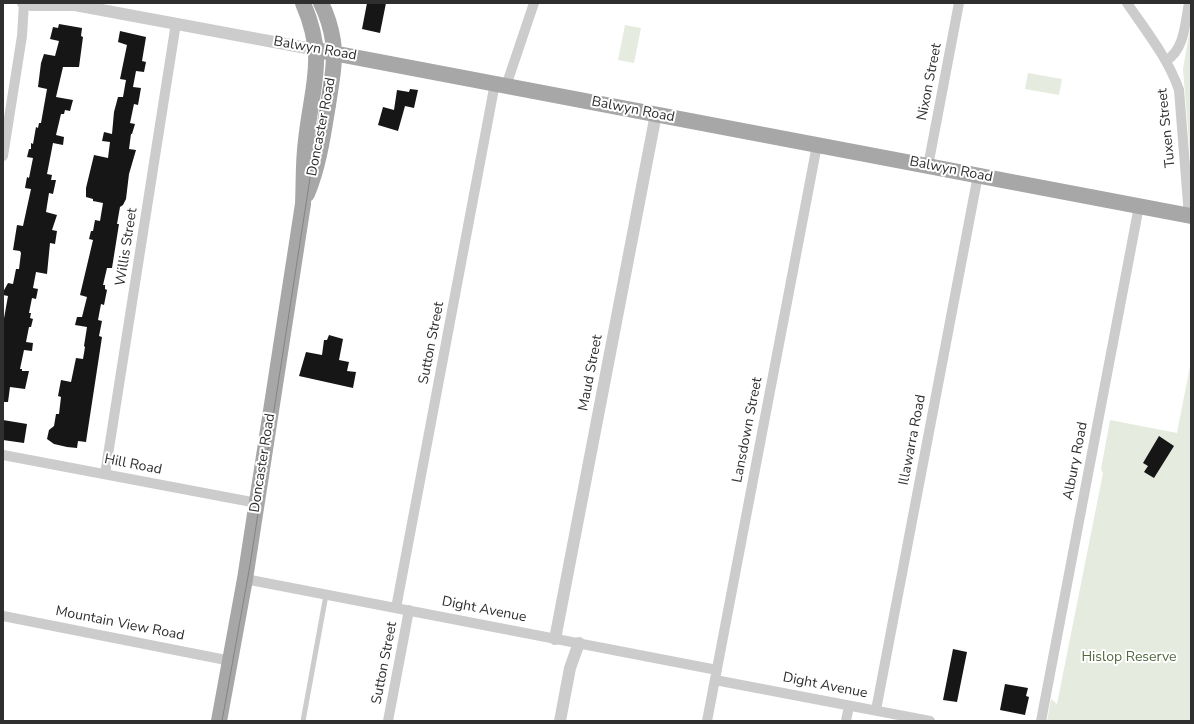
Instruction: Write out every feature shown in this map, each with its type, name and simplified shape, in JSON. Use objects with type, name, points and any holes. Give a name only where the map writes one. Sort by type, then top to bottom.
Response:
[{"type":"main road","name":"Doncaster Road","points":[[219,721],[245,579],[303,204],[304,153],[317,71],[317,50],[313,30],[303,3]]},
{"type":"main road","name":"Doncaster Road","points":[[303,204],[317,168],[333,72],[334,53],[331,31],[324,4]]},
{"type":"main road","name":"Balwyn Road","points":[[317,50],[1190,216]]},
{"type":"street","name":"Balwyn Road","points":[[26,3],[73,4],[317,50]]},
{"type":"street","points":[[3,156],[22,36],[28,14],[26,3]]},
{"type":"street","name":"Sutton Street","points":[[396,608],[500,84],[534,3]]},
{"type":"street","name":"Nixon Street","points":[[928,166],[959,3]]},
{"type":"street","name":"Tuxen Street","points":[[1127,3],[1166,61],[1179,90],[1190,216]]},
{"type":"street","points":[[1166,61],[1175,55],[1180,45],[1189,3]]},
{"type":"street","name":"Willis Street","points":[[105,474],[176,24]]},
{"type":"street","name":"Maud Street","points":[[555,638],[656,114]]},
{"type":"street","name":"Lansdown Street","points":[[707,721],[817,145]]},
{"type":"street","name":"Illawarra Road","points":[[876,710],[978,175]]},
{"type":"street","name":"Albury Road","points":[[1041,721],[1139,206]]},
{"type":"street","name":"Hill Road","points":[[3,455],[257,503]]},
{"type":"street","name":"Dight Avenue","points":[[245,579],[575,642],[849,706],[930,721]]},
{"type":"street","name":"Sutton Street","points":[[388,721],[409,610]]},
{"type":"street","name":"Mountain View Road","points":[[3,616],[231,661]]},
{"type":"street","points":[[560,721],[575,642]]},
{"type":"street","points":[[846,721],[849,706]]},
{"type":"lane","points":[[303,721],[326,595]]},
{"type":"green space","points":[[1191,23],[1191,168],[1183,69]]},
{"type":"green space","points":[[625,25],[641,28],[634,63],[618,60]]},
{"type":"green space","points":[[1028,73],[1062,79],[1059,95],[1025,89]]},
{"type":"green space","name":"Hislop Reserve","points":[[1191,361],[1191,721],[1047,721],[1051,699],[1057,704],[1103,473],[1101,469],[1110,420],[1177,433]]},
{"type":"building","points":[[367,3],[386,3],[380,33],[362,29]]},
{"type":"building","points":[[59,24],[82,28],[81,36],[83,37],[79,67],[63,67],[56,97],[73,100],[70,111],[65,110],[64,114],[61,114],[56,135],[64,137],[63,145],[53,143],[47,174],[52,175],[51,180],[56,180],[53,194],[49,193],[46,212],[57,215],[52,230],[57,231],[55,244],[50,243],[47,274],[36,272],[33,288],[38,289],[36,299],[32,298],[29,313],[31,313],[30,318],[33,319],[31,327],[29,327],[26,342],[33,343],[32,351],[24,350],[20,369],[22,369],[22,371],[29,371],[25,389],[10,387],[8,402],[3,402],[3,324],[8,296],[3,295],[3,292],[8,283],[13,284],[16,269],[19,269],[21,253],[20,251],[13,250],[17,225],[23,226],[31,189],[25,188],[27,177],[29,178],[33,158],[27,157],[29,149],[31,149],[31,143],[33,144],[36,127],[38,128],[39,123],[41,123],[47,89],[38,87],[41,63],[44,54],[55,56],[59,41],[50,39],[53,27],[58,28]]},
{"type":"building","points":[[120,31],[146,37],[142,61],[146,62],[144,72],[136,71],[133,87],[141,88],[138,105],[134,104],[130,123],[135,124],[131,134],[129,149],[136,150],[129,174],[126,199],[120,207],[117,224],[119,224],[112,268],[107,268],[103,285],[105,285],[105,289],[107,290],[104,305],[101,304],[98,320],[102,321],[99,336],[102,337],[86,442],[78,441],[77,448],[67,447],[54,444],[47,439],[49,430],[54,426],[56,414],[59,414],[61,397],[58,396],[61,380],[71,382],[76,358],[83,359],[87,327],[75,325],[77,317],[82,317],[87,297],[80,295],[93,240],[89,239],[91,231],[93,231],[95,220],[100,221],[103,203],[93,201],[93,199],[86,197],[86,188],[94,155],[108,158],[110,142],[102,141],[104,132],[112,134],[114,112],[118,97],[123,97],[126,80],[120,79],[127,45],[118,42]]},
{"type":"building","points":[[410,89],[418,90],[414,108],[405,106],[398,131],[378,125],[383,107],[394,110],[397,90],[409,92]]},
{"type":"building","points":[[329,335],[343,339],[339,360],[349,362],[347,371],[356,372],[353,388],[299,376],[306,352],[322,355],[324,340],[327,340]]},
{"type":"building","points":[[3,420],[27,424],[24,443],[3,440]]},
{"type":"building","points":[[1159,436],[1174,446],[1154,478],[1144,472],[1148,466],[1143,463]]},
{"type":"building","points":[[953,649],[967,652],[957,702],[943,700]]},
{"type":"building","points":[[1005,684],[1028,688],[1026,696],[1029,697],[1025,715],[1000,710]]},
{"type":"tram line","points":[[222,721],[250,565],[326,75]]}]
